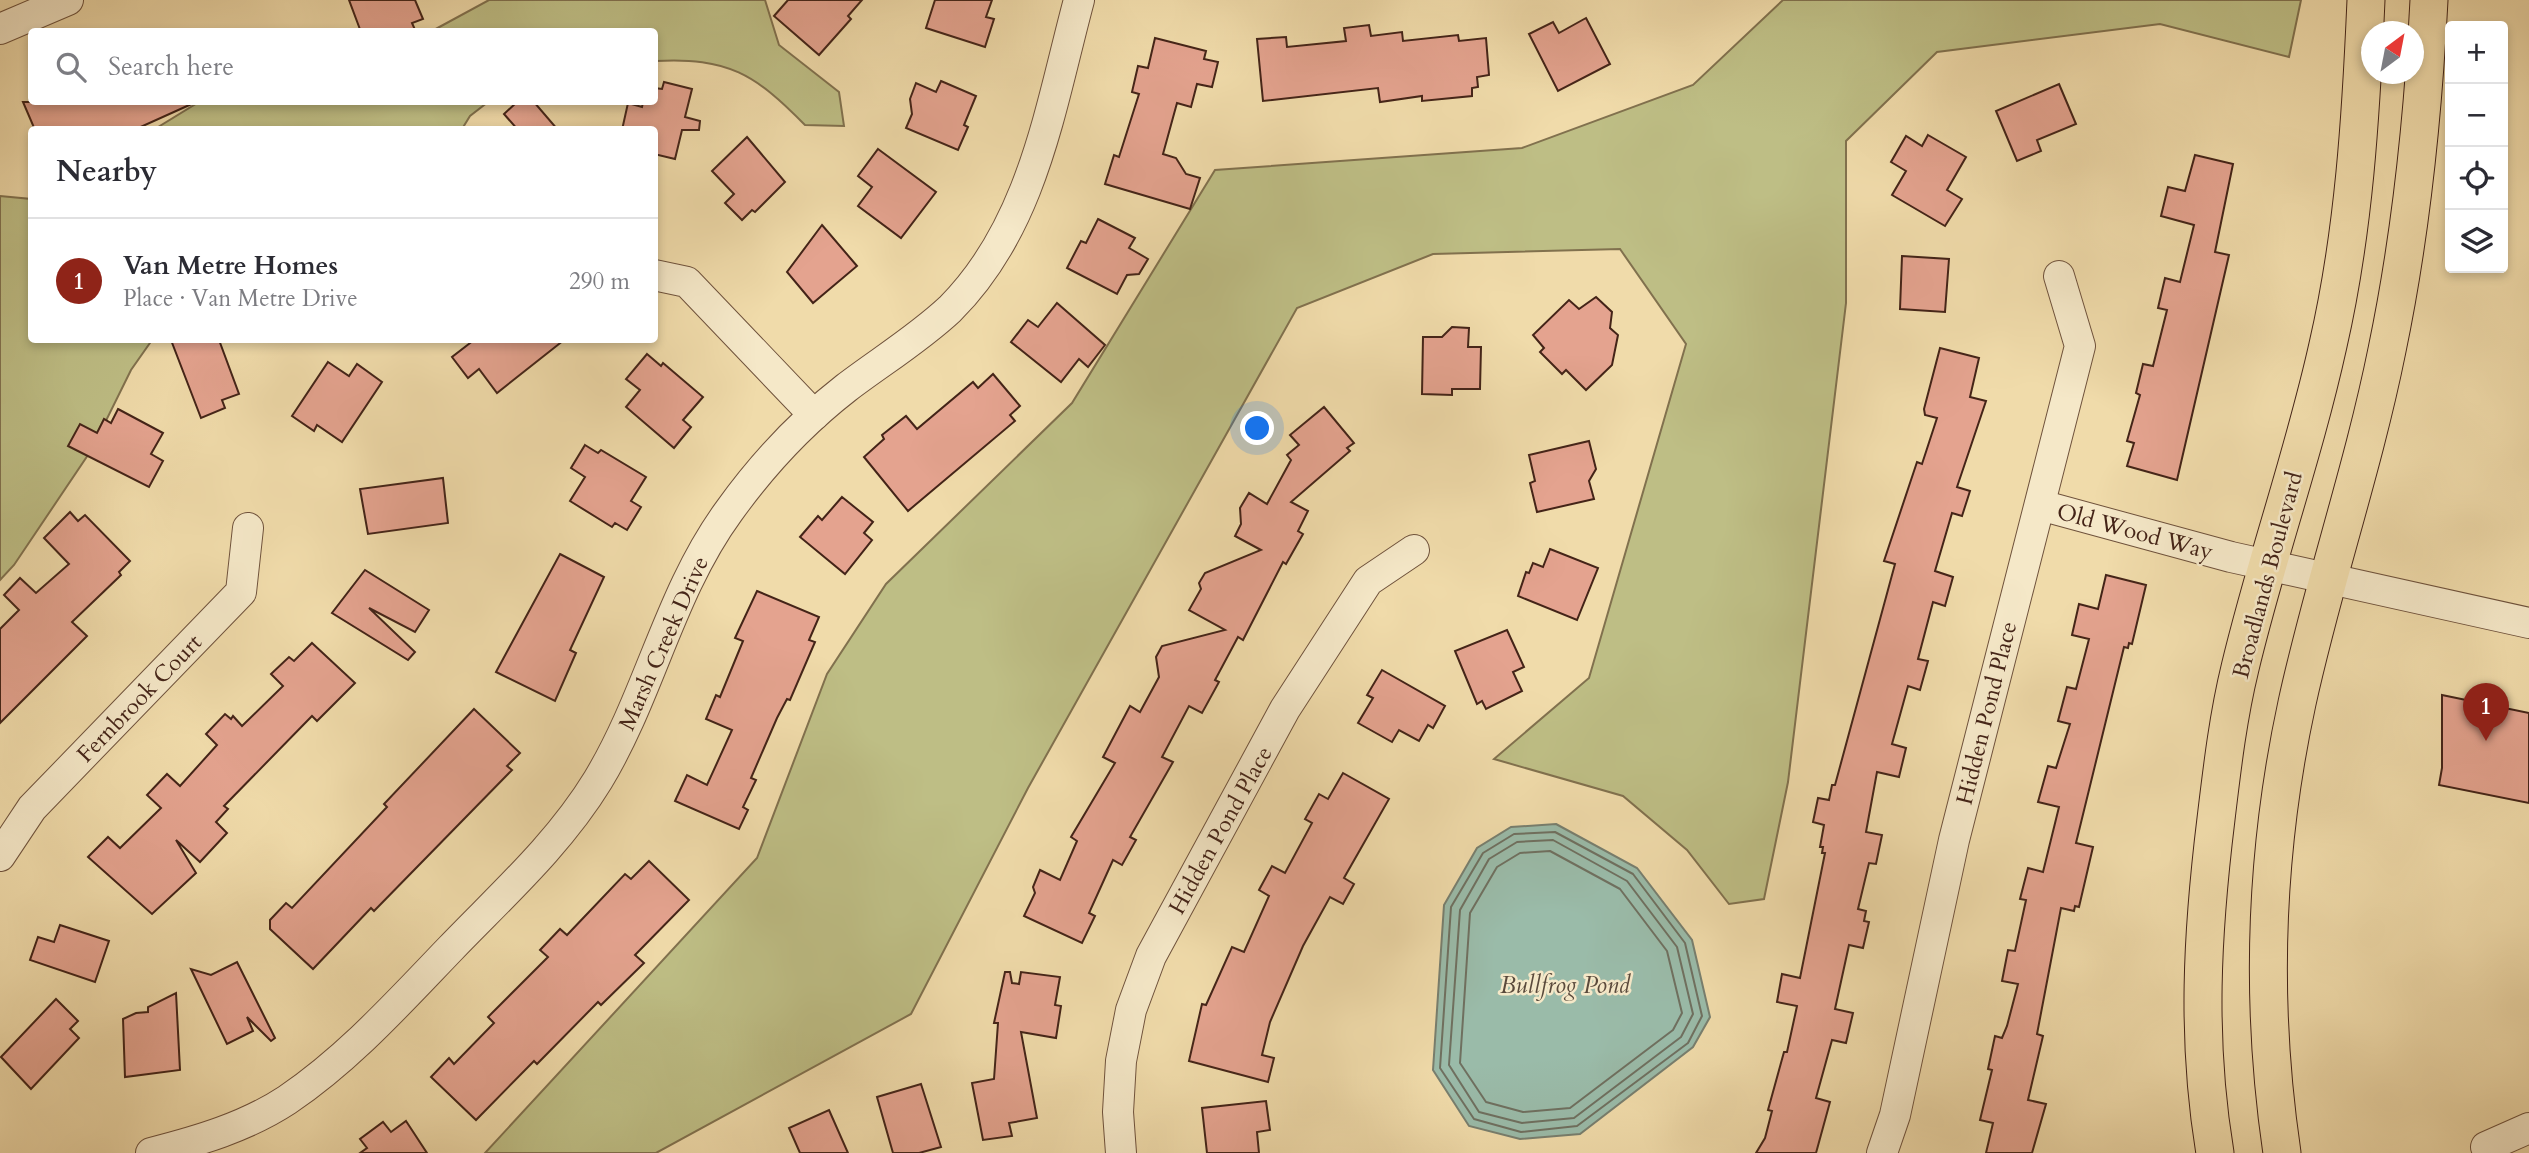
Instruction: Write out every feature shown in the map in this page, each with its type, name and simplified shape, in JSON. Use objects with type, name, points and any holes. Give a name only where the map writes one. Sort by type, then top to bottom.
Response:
[{"type":"main road","name":"Broadlands Boulevard","points":[[2215,1153],[2206,1102],[2201,1035],[2202,956],[2222,770],[2239,670],[2311,416],[2345,259],[2355,171],[2366,0]]},
{"type":"main road","points":[[2282,1153],[2271,1081],[2267,997],[2280,795],[2297,702],[2354,495],[2381,377],[2407,243],[2425,78],[2429,0]]},
{"type":"street","points":[[0,29],[68,0]]},
{"type":"street","name":"Marsh Creek Drive","points":[[151,1153],[191,1143],[239,1125],[283,1102],[325,1072],[363,1038],[531,866],[576,812],[603,769],[636,704],[685,582],[703,550],[754,478],[814,415],[940,317],[985,268],[1014,221],[1033,174],[1079,0]]},
{"type":"street","points":[[658,276],[687,282],[814,415]]},
{"type":"street","name":"Hidden Pond Place","points":[[1882,1153],[1895,1115],[1954,840],[2080,346],[2059,276]]},
{"type":"street","name":"Old Wood Way","points":[[2040,505],[2231,557],[2529,623]]},
{"type":"street","name":"Fernbrook Court","points":[[0,856],[32,808],[241,592],[247,528]]},
{"type":"street","name":"Hidden Pond Place","points":[[1121,1153],[1118,1112],[1121,1061],[1131,1010],[1151,956],[1285,709],[1360,593],[1368,581],[1414,550]]},
{"type":"street","points":[[2486,1147],[2529,1128]]},
{"type":"green space","points":[[489,0],[765,0],[779,45],[839,92],[844,126],[805,125],[771,93],[739,72],[702,62],[658,61],[658,28],[438,28]]},
{"type":"green space","points":[[1783,0],[2301,0],[2289,57],[2160,24],[1937,52],[1846,141],[1846,303],[1788,782],[1764,899],[1729,904],[1687,850],[1623,796],[1494,759],[1589,678],[1686,344],[1620,249],[1433,254],[1297,308],[1028,788],[911,1014],[656,1153],[485,1153],[757,858],[827,674],[886,584],[1072,403],[1215,170],[1522,148],[1693,85]]},
{"type":"green space","points":[[194,105],[484,105],[470,116],[464,126],[160,126]]},
{"type":"green space","points":[[0,196],[28,199],[28,343],[150,343],[131,370],[92,449],[14,565],[0,580]]},
{"type":"water","name":"Bullfrog Pond","points":[[1556,824],[1637,868],[1692,940],[1710,1017],[1693,1047],[1580,1134],[1520,1139],[1469,1126],[1433,1070],[1444,905],[1477,848],[1511,827]]},
{"type":"building","points":[[349,0],[415,0],[423,19],[412,23],[414,28],[360,28]]},
{"type":"building","points":[[788,0],[862,0],[848,16],[851,19],[819,55],[774,16]]},
{"type":"building","points":[[935,0],[992,0],[986,17],[994,19],[985,47],[926,28]]},
{"type":"building","points":[[1586,18],[1610,64],[1558,91],[1529,34],[1553,22],[1559,33]]},
{"type":"building","points":[[1369,25],[1371,36],[1402,32],[1403,41],[1458,35],[1459,41],[1486,38],[1489,75],[1477,77],[1478,87],[1472,88],[1472,96],[1422,101],[1422,96],[1380,102],[1378,88],[1263,101],[1257,39],[1286,37],[1287,47],[1346,41],[1344,28]]},
{"type":"building","points":[[1155,38],[1206,51],[1204,59],[1218,62],[1212,87],[1197,84],[1191,107],[1177,103],[1163,154],[1176,158],[1186,174],[1200,178],[1190,209],[1105,184],[1114,155],[1119,157],[1139,94],[1132,92],[1138,66],[1148,68]]},
{"type":"building","points":[[941,81],[976,96],[964,125],[968,127],[958,150],[906,128],[912,114],[910,99],[916,83],[936,92]]},
{"type":"building","points":[[664,82],[692,89],[685,117],[700,121],[699,130],[682,130],[675,159],[658,155],[658,126],[623,126],[628,105],[658,105],[658,88],[662,89]]},
{"type":"building","points":[[2059,84],[2076,124],[2037,140],[2041,151],[2017,161],[1996,111]]},
{"type":"building","points":[[23,102],[28,102],[28,105],[189,105],[143,126],[33,126]]},
{"type":"building","points":[[514,105],[537,105],[555,126],[514,126],[504,114]]},
{"type":"building","points":[[1928,135],[1966,157],[1947,190],[1962,199],[1945,226],[1892,195],[1906,171],[1891,162],[1906,136],[1922,146]]},
{"type":"building","points":[[747,137],[785,182],[755,212],[752,210],[742,220],[725,203],[734,194],[712,171]]},
{"type":"building","points":[[878,149],[936,192],[901,238],[858,206],[872,187],[858,176]]},
{"type":"building","points":[[2195,155],[2233,164],[2215,252],[2229,255],[2177,480],[2127,466],[2134,443],[2127,441],[2140,395],[2136,393],[2143,364],[2153,366],[2167,310],[2158,308],[2165,278],[2180,282],[2194,225],[2161,216],[2168,187],[2185,191]]},
{"type":"building","points":[[1098,219],[1135,238],[1129,248],[1148,259],[1139,274],[1127,275],[1117,294],[1067,268],[1081,241],[1086,243]]},
{"type":"building","points":[[822,225],[857,266],[813,303],[787,272]]},
{"type":"building","points":[[1902,256],[1949,259],[1945,312],[1900,309]]},
{"type":"building","points":[[1596,297],[1612,312],[1610,328],[1618,335],[1612,365],[1586,390],[1566,370],[1562,374],[1540,352],[1544,348],[1533,335],[1569,300],[1579,309]]},
{"type":"building","points":[[1057,303],[1105,345],[1088,367],[1079,359],[1061,382],[1011,342],[1028,320],[1038,327]]},
{"type":"building","points":[[1452,327],[1469,328],[1468,347],[1481,347],[1480,389],[1452,389],[1452,395],[1422,394],[1423,337],[1442,337]]},
{"type":"building","points":[[172,343],[220,343],[239,394],[222,400],[225,408],[201,418]]},
{"type":"building","points":[[470,343],[560,343],[497,393],[479,369],[468,378],[452,357]]},
{"type":"building","points":[[1940,348],[1979,358],[1970,397],[1986,401],[1957,487],[1970,491],[1962,516],[1952,513],[1935,571],[1953,577],[1945,606],[1933,602],[1918,659],[1928,661],[1920,690],[1908,686],[1892,744],[1906,748],[1899,777],[1877,772],[1866,832],[1882,835],[1876,864],[1869,863],[1858,909],[1866,911],[1864,921],[1869,922],[1863,948],[1849,945],[1835,1009],[1853,1013],[1846,1043],[1832,1040],[1816,1098],[1830,1102],[1816,1153],[1756,1153],[1765,1138],[1772,1111],[1768,1110],[1784,1052],[1787,1052],[1797,1006],[1777,1002],[1782,974],[1800,978],[1825,853],[1822,853],[1823,847],[1820,847],[1824,825],[1813,822],[1818,798],[1829,800],[1832,785],[1835,785],[1895,564],[1884,561],[1917,462],[1922,464],[1937,418],[1925,415],[1924,409]]},
{"type":"building","points":[[647,354],[661,366],[663,363],[703,397],[683,420],[691,427],[674,448],[626,407],[640,390],[626,379]]},
{"type":"building","points":[[328,362],[349,376],[357,364],[382,382],[342,442],[317,425],[314,431],[292,416]]},
{"type":"building","points":[[993,374],[1020,406],[1010,415],[1015,421],[908,511],[864,457],[884,439],[882,435],[906,416],[917,429],[973,382],[978,388]]},
{"type":"building","points":[[1324,407],[1354,443],[1347,448],[1350,451],[1291,502],[1308,511],[1298,531],[1303,534],[1286,564],[1283,562],[1243,640],[1238,637],[1215,680],[1219,682],[1202,713],[1189,706],[1162,757],[1173,762],[1130,837],[1136,840],[1122,865],[1113,860],[1089,913],[1095,916],[1082,943],[1024,916],[1035,893],[1033,887],[1040,870],[1060,880],[1077,841],[1071,837],[1115,763],[1103,757],[1130,706],[1140,712],[1159,677],[1156,657],[1162,646],[1225,630],[1189,610],[1201,589],[1199,583],[1205,573],[1261,550],[1235,536],[1241,524],[1240,508],[1249,493],[1267,504],[1291,460],[1287,455],[1299,445],[1290,435]]},
{"type":"building","points":[[118,409],[163,433],[151,454],[163,461],[149,487],[68,446],[80,424],[97,433],[104,419],[111,423]]},
{"type":"building","points":[[1589,441],[1596,469],[1589,481],[1594,499],[1537,512],[1530,483],[1535,481],[1529,455]]},
{"type":"building","points":[[585,445],[598,453],[601,450],[646,477],[631,501],[641,507],[627,530],[615,523],[612,527],[570,501],[585,477],[571,468]]},
{"type":"building","points":[[443,478],[448,523],[368,534],[360,489]]},
{"type":"building","points":[[842,497],[873,522],[864,533],[872,540],[845,574],[800,537],[818,516],[822,520]]},
{"type":"building","points":[[70,512],[78,521],[85,515],[130,561],[119,572],[121,575],[72,622],[87,636],[0,723],[0,629],[19,610],[4,595],[20,578],[36,593],[69,564],[44,538]]},
{"type":"building","points":[[1550,549],[1598,568],[1577,620],[1518,596],[1526,572],[1529,573],[1533,563],[1543,567]]},
{"type":"building","points":[[560,554],[604,577],[570,650],[576,653],[555,701],[496,672]]},
{"type":"building","points":[[365,570],[429,610],[415,632],[369,608],[415,652],[408,660],[332,613]]},
{"type":"building","points":[[2106,575],[2146,585],[2132,644],[2129,643],[2128,648],[2124,647],[2076,843],[2093,847],[2079,907],[2075,906],[2074,911],[2061,908],[2037,1034],[2043,1036],[2028,1100],[2046,1104],[2032,1153],[1986,1153],[1993,1123],[1980,1120],[1992,1070],[1988,1069],[1995,1036],[2002,1038],[2018,984],[2002,981],[2008,950],[2015,951],[2026,900],[2020,899],[2028,868],[2043,872],[2059,807],[2038,802],[2048,766],[2056,768],[2070,724],[2058,721],[2067,687],[2076,689],[2089,639],[2072,635],[2079,604],[2098,609]]},
{"type":"building","points":[[757,591],[819,617],[809,640],[815,642],[751,778],[756,780],[743,807],[748,810],[739,829],[675,801],[687,775],[707,785],[732,730],[706,719],[716,695],[720,697],[743,641],[735,638]]},
{"type":"building","points":[[1507,630],[1524,667],[1513,672],[1522,691],[1486,709],[1482,701],[1477,704],[1455,651]]},
{"type":"building","points":[[312,643],[355,683],[317,721],[312,716],[224,806],[228,809],[216,822],[227,833],[200,862],[176,840],[196,873],[152,914],[88,857],[108,837],[120,848],[161,808],[147,795],[167,774],[180,786],[217,745],[206,734],[225,714],[231,719],[233,716],[242,726],[283,686],[271,674],[289,657],[294,661]]},
{"type":"building","points":[[1382,670],[1445,706],[1433,728],[1428,725],[1419,741],[1399,730],[1392,742],[1358,723],[1373,698],[1367,695]]},
{"type":"building","points":[[2442,695],[2529,713],[2529,803],[2439,785],[2442,768]]},
{"type":"building","points":[[474,709],[520,753],[507,766],[512,770],[374,911],[371,908],[313,969],[270,929],[270,920],[286,903],[292,908],[387,807],[384,804]]},
{"type":"building","points":[[1343,773],[1389,799],[1344,878],[1354,884],[1343,904],[1330,897],[1303,946],[1270,1022],[1262,1055],[1274,1058],[1268,1082],[1189,1061],[1202,1004],[1206,1005],[1232,947],[1244,952],[1269,896],[1259,890],[1272,866],[1285,873],[1312,823],[1305,819],[1319,794],[1328,799]]},
{"type":"building","points":[[649,861],[689,900],[635,955],[644,963],[601,1005],[598,1002],[537,1064],[534,1061],[476,1120],[431,1077],[449,1058],[454,1064],[494,1023],[488,1017],[548,957],[540,950],[560,929],[567,935],[625,874],[631,879]]},
{"type":"building","points":[[60,925],[109,941],[95,982],[30,960],[38,937],[54,942]]},
{"type":"building","points":[[237,962],[275,1038],[271,1041],[247,1017],[253,1031],[227,1044],[191,969],[211,975]]},
{"type":"building","points":[[1005,972],[1010,972],[1012,983],[1019,984],[1021,972],[1060,977],[1055,1005],[1061,1006],[1056,1038],[1021,1032],[1037,1118],[1009,1123],[1012,1136],[983,1140],[972,1083],[994,1079],[998,1023],[994,1023]]},
{"type":"building","points":[[176,993],[180,1070],[125,1077],[123,1019],[136,1013],[148,1012],[148,1007]]},
{"type":"building","points":[[56,999],[78,1021],[70,1029],[79,1038],[31,1089],[1,1057]]},
{"type":"building","points":[[921,1084],[941,1147],[919,1153],[893,1153],[877,1097]]},
{"type":"building","points":[[1266,1101],[1270,1130],[1257,1132],[1259,1153],[1207,1153],[1202,1108]]},
{"type":"building","points":[[829,1110],[848,1153],[800,1153],[789,1128]]},
{"type":"building","points":[[406,1121],[427,1153],[360,1153],[367,1148],[360,1139],[383,1122],[391,1132]]},
{"type":"place","name":"Van Metre Homes","points":[[2486,741]]}]
